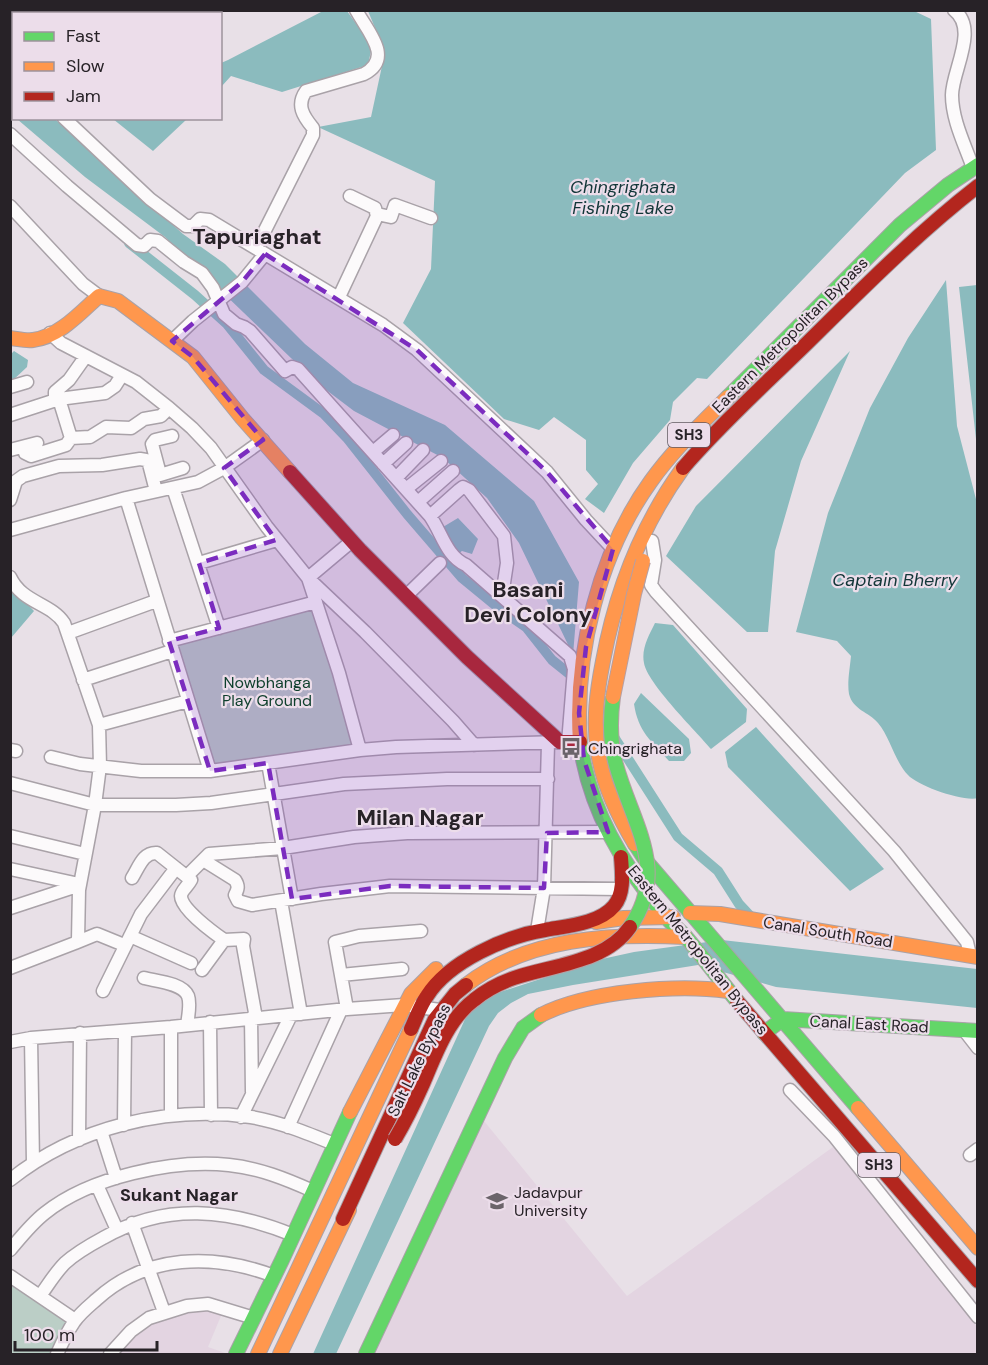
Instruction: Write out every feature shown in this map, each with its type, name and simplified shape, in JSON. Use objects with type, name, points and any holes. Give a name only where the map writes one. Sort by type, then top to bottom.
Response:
[{"type":"main road","name":"Eastern Metropolitan Bypass","points":[[975,166],[900,225],[681,443],[649,483],[633,509],[612,552],[586,647],[575,711],[564,743],[589,779],[608,832],[621,855],[667,918],[978,1281]]},
{"type":"main road","name":"Eastern Metropolitan Bypass","points":[[978,186],[902,249],[682,470],[663,498],[638,559],[615,606],[598,684],[596,729],[598,752],[608,788],[635,845],[646,861],[978,1248]]},
{"type":"main road","points":[[10,338],[33,340],[50,333],[79,314],[99,296],[118,301],[193,357],[352,541],[467,657],[564,743]]},
{"type":"main road","name":"Eastern Metropolitan Bypass","points":[[638,559],[652,541],[685,480],[695,455]]},
{"type":"main road","points":[[280,1354],[343,1219],[395,1139],[442,1040],[454,1022],[473,1000],[498,985],[516,977],[576,961],[607,949],[619,940],[640,914],[648,883],[647,858],[640,827],[614,760],[610,718],[638,559]]},
{"type":"main road","points":[[620,889],[623,879],[621,855]]},
{"type":"main road","name":"Salt Lake Bypass","points":[[258,1354],[421,1006],[439,981],[479,953],[510,940],[537,931],[571,926],[607,912],[614,906],[620,889]]},
{"type":"main road","name":"Canal South Road","points":[[571,926],[624,918],[667,918],[690,913],[720,914],[974,956]]},
{"type":"main road","points":[[689,941],[701,926],[720,914]]},
{"type":"main road","name":"Salt Lake Bypass","points":[[343,1219],[440,1010],[452,994],[493,966],[533,951],[634,934],[657,933],[689,941]]},
{"type":"main road","name":"Salt Lake Bypass","points":[[236,1354],[334,1144],[404,1005],[411,994],[435,969],[459,954],[479,953]]},
{"type":"main road","points":[[366,1354],[504,1058],[528,1023],[564,1006],[629,993],[695,987],[728,991]]},
{"type":"main road","points":[[764,1032],[783,1019]]},
{"type":"main road","name":"Canal East Road","points":[[783,1019],[971,1031]]},
{"type":"street","points":[[172,341],[184,328],[242,282],[260,251],[313,135],[313,128],[303,116],[301,109],[302,96],[306,91],[364,74],[373,69],[377,63],[379,52],[356,10]]},
{"type":"street","points":[[954,10],[963,23],[965,44],[956,69],[952,96],[954,112],[975,166]]},
{"type":"street","points":[[66,120],[150,199],[189,228],[200,219],[208,220],[383,325],[436,366],[548,472],[612,552]]},
{"type":"street","points":[[10,134],[137,245],[144,246],[150,240],[158,241],[202,273],[208,280],[216,303],[224,314],[236,324],[250,331],[281,368],[298,369],[430,516],[450,553],[466,564],[570,656],[573,669],[575,711]]},
{"type":"street","points":[[339,297],[377,214],[375,208],[350,196]]},
{"type":"street","points":[[377,214],[391,217],[396,205],[431,218]]},
{"type":"street","points":[[10,206],[83,284],[99,296]]},
{"type":"street","points":[[50,333],[62,343],[136,382],[170,408],[212,448],[277,540],[308,578],[365,632],[474,745]]},
{"type":"street","points":[[72,438],[55,392],[69,380],[86,356]]},
{"type":"street","points":[[10,415],[57,400],[105,393],[115,386],[122,375]]},
{"type":"street","points":[[10,387],[27,382]]},
{"type":"street","points":[[24,447],[25,453],[31,456],[66,445],[72,438],[90,437],[106,427],[131,428],[144,419],[160,416],[170,408]]},
{"type":"street","points":[[373,452],[393,435]]},
{"type":"street","points":[[164,490],[152,444],[155,440],[172,436]]},
{"type":"street","points":[[10,530],[126,498],[198,482],[224,468],[263,440]]},
{"type":"street","points":[[10,450],[37,443]]},
{"type":"street","points":[[383,464],[405,443]]},
{"type":"street","points":[[396,477],[423,450]]},
{"type":"street","points":[[10,500],[16,481],[23,476],[59,466],[102,465],[146,460],[164,490],[198,563],[219,628]]},
{"type":"street","points":[[406,489],[441,461]]},
{"type":"street","points":[[160,474],[183,468]]},
{"type":"street","points":[[418,502],[453,471]]},
{"type":"street","points":[[430,516],[463,487],[469,490],[504,536],[507,563],[502,596]]},
{"type":"street","points":[[126,498],[210,771]]},
{"type":"street","points":[[198,563],[277,540]]},
{"type":"street","points":[[308,578],[352,541]]},
{"type":"street","points":[[652,541],[655,560],[651,585],[656,592],[894,851],[967,942],[974,956]]},
{"type":"street","points":[[406,596],[440,563]]},
{"type":"street","points":[[10,576],[13,583],[34,602],[59,615],[68,633],[99,725],[100,766],[80,885],[78,936],[75,943]]},
{"type":"street","points":[[308,578],[339,674],[360,750]]},
{"type":"street","points":[[68,633],[156,601]]},
{"type":"street","points":[[83,680],[219,628],[316,602]]},
{"type":"street","points":[[99,725],[188,701]]},
{"type":"street","points":[[51,757],[80,764],[141,771],[210,771],[360,750],[564,743],[548,778],[544,888],[537,931]]},
{"type":"street","points":[[241,1117],[296,1015],[283,848],[268,763]]},
{"type":"street","points":[[10,783],[95,805],[176,805],[211,803],[344,784],[548,778]]},
{"type":"street","points":[[187,876],[209,854],[283,848],[354,837],[407,833],[608,832]]},
{"type":"street","points":[[10,837],[85,854]]},
{"type":"street","points":[[132,878],[145,855],[157,853],[191,880],[181,894],[182,900],[204,925],[224,940],[244,939],[243,946],[254,1018],[252,1094]]},
{"type":"street","points":[[203,860],[235,880],[238,884],[235,895],[238,900],[252,905],[390,886],[620,889]]},
{"type":"street","points":[[103,991],[141,914],[176,868]]},
{"type":"street","points":[[10,869],[80,885]]},
{"type":"street","points":[[10,908],[80,885]]},
{"type":"street","points":[[288,1126],[344,1010],[335,942],[359,936],[421,931]]},
{"type":"street","points":[[10,968],[97,934],[127,941],[191,963]]},
{"type":"street","points":[[202,970],[224,940]]},
{"type":"street","points":[[340,975],[402,969]]},
{"type":"street","points":[[144,978],[176,987],[187,993],[189,999],[187,1025]]},
{"type":"street","points":[[10,1042],[80,1033],[125,1031],[404,1005],[440,1010]]},
{"type":"street","points":[[210,1022],[211,1115]]},
{"type":"street","points":[[171,1027],[171,1115]]},
{"type":"street","points":[[124,1125],[125,1031]]},
{"type":"street","points":[[971,1031],[978,1048]]},
{"type":"street","points":[[79,1140],[80,1033]]},
{"type":"street","points":[[31,1038],[33,1163]]},
{"type":"street","points":[[790,1090],[834,1136],[978,1317]]},
{"type":"street","points":[[10,1180],[33,1163],[101,1131],[171,1115],[241,1117],[288,1126],[334,1144]]},
{"type":"street","points":[[101,1131],[116,1178]]},
{"type":"street","points":[[850,1131],[850,1141],[902,1207],[908,1228]]},
{"type":"street","points":[[10,1250],[46,1212],[70,1197],[116,1178],[166,1166],[229,1165],[271,1174],[313,1191]]},
{"type":"street","points":[[321,1173],[340,1181]]},
{"type":"street","points":[[97,1185],[117,1230]]},
{"type":"street","points":[[40,1296],[66,1262],[88,1246],[132,1223],[165,1215],[220,1214],[245,1218],[293,1235]]},
{"type":"street","points":[[132,1223],[164,1312]]},
{"type":"street","points":[[60,1353],[75,1320],[108,1289],[148,1268],[188,1261],[219,1262],[250,1268],[274,1276]]},
{"type":"street","points":[[10,1276],[75,1320]]},
{"type":"street","points":[[110,1354],[131,1331],[149,1318],[187,1306],[208,1304],[254,1318]]},
{"type":"highlighted area","points":[[265,254],[417,350],[547,472],[613,549],[586,647],[579,713],[584,760],[608,832],[547,833],[544,888],[390,886],[292,899],[268,763],[210,771],[169,641],[219,628],[199,563],[276,540],[224,468],[263,440],[193,357],[172,341],[242,282]]},
{"type":"shaded area","points":[[484,1121],[627,1296],[833,1147],[864,1181],[978,1328],[977,1354],[371,1354]]},
{"type":"shaded area","points":[[206,1307],[223,1311],[208,1347],[228,1354],[114,1354],[134,1333],[167,1315]]},
{"type":"green space","name":"Nowbhanga Play Ground","points":[[313,608],[355,748],[214,769],[172,645]]},
{"type":"green space","points":[[10,1281],[70,1322],[54,1354],[11,1354]]},
{"type":"water","points":[[119,10],[197,10],[196,12],[118,12]]},
{"type":"water","name":"Chingrighata Fishing Lake","points":[[912,10],[931,19],[936,150],[905,173],[707,379],[697,378],[673,402],[670,420],[633,463],[604,513],[585,499],[598,484],[586,470],[586,440],[554,417],[539,430],[504,419],[403,323],[431,269],[435,181],[318,127],[371,117],[385,52],[368,11]]},
{"type":"water","points":[[323,11],[347,11],[372,46],[368,65],[282,92],[231,76],[222,86],[222,63]]},
{"type":"water","points":[[18,120],[56,120],[183,234],[225,264],[305,344],[353,383],[445,425],[534,501],[579,582],[573,655],[519,543],[487,498],[443,458],[354,411],[317,383],[165,237],[85,177]]},
{"type":"water","points":[[114,120],[186,120],[153,151]]},
{"type":"water","name":"Captain Bherry","points":[[946,280],[957,426],[977,503],[978,798],[971,799],[941,792],[921,784],[908,775],[903,770],[878,723],[851,699],[848,685],[851,656],[837,641],[796,632],[828,513],[870,408],[908,338]]},
{"type":"water","points":[[978,285],[977,448],[959,287]]},
{"type":"water","points":[[14,351],[28,360],[27,367],[11,382],[11,354]]},
{"type":"water","points":[[850,351],[801,461],[775,551],[768,632],[747,632],[666,556],[696,506]]},
{"type":"water","points":[[458,518],[478,539],[472,554],[462,551],[455,556],[443,527]]},
{"type":"water","points":[[13,589],[34,611],[11,638],[11,590]]},
{"type":"water","points":[[655,623],[673,625],[747,709],[746,722],[711,749],[673,707],[647,672],[644,653],[646,642]]},
{"type":"water","points":[[641,693],[689,739],[691,753],[684,761],[669,761],[642,729],[634,704]]},
{"type":"water","points":[[756,727],[884,869],[850,891],[728,767],[725,752]]},
{"type":"water","points":[[722,940],[977,969],[977,1008],[776,987],[698,965],[528,994],[498,1013],[489,1026],[336,1354],[313,1354],[466,1017],[488,996],[602,959],[634,952]]},
{"type":"waterway","points":[[129,243],[195,295],[227,324],[264,370],[324,414],[347,438],[407,514],[462,578],[526,627],[552,660],[572,676],[577,684]]},
{"type":"waterway","points":[[614,737],[678,837],[718,871],[739,904],[753,919]]},
{"type":"traffic: fast","points":[[728,397],[900,225],[948,185],[978,165]]},
{"type":"traffic: fast","points":[[613,697],[611,713],[613,753],[644,844],[647,864],[647,885],[642,905],[630,927]]},
{"type":"traffic: fast","points":[[580,742],[591,790],[610,836],[622,857],[650,898],[692,944],[737,1001]]},
{"type":"traffic: fast","points":[[635,844],[646,861],[858,1108]]},
{"type":"traffic: fast","points":[[366,1354],[505,1058],[523,1028],[541,1015]]},
{"type":"traffic: fast","points":[[764,1033],[783,1019],[978,1031]]},
{"type":"traffic: fast","points":[[236,1354],[350,1112]]},
{"type":"traffic: slow","points":[[10,338],[33,340],[52,334],[69,323],[99,296],[118,301],[193,357],[242,418],[290,472]]},
{"type":"traffic: slow","points":[[580,742],[579,708],[586,640],[604,572],[617,540],[651,481],[728,397]]},
{"type":"traffic: slow","points":[[635,844],[612,800],[600,764],[596,729],[597,695],[608,635],[632,560],[655,513],[683,468]]},
{"type":"traffic: slow","points":[[613,697],[643,561]]},
{"type":"traffic: slow","points":[[690,913],[720,914],[978,957]]},
{"type":"traffic: slow","points":[[596,922],[624,918],[673,917]]},
{"type":"traffic: slow","points":[[466,985],[490,969],[542,948],[599,938],[685,937]]},
{"type":"traffic: slow","points":[[350,1112],[411,994],[436,969]]},
{"type":"traffic: slow","points":[[541,1015],[583,1000],[633,991],[683,988],[728,991]]},
{"type":"traffic: slow","points":[[258,1354],[411,1029]]},
{"type":"traffic: slow","points":[[858,1108],[978,1248]]},
{"type":"traffic: slow","points":[[280,1354],[349,1210]]},
{"type":"traffic: jam","points":[[683,468],[726,421],[888,264],[978,186]]},
{"type":"traffic: jam","points":[[290,472],[360,550],[467,657],[560,742],[580,742]]},
{"type":"traffic: jam","points":[[411,1029],[420,1008],[437,983],[464,961],[514,938],[582,923],[608,912],[618,901],[620,895],[621,857]]},
{"type":"traffic: jam","points":[[395,1139],[443,1039],[465,1008],[483,993],[509,980],[592,956],[619,939],[630,927]]},
{"type":"traffic: jam","points":[[343,1219],[435,1019],[455,994],[466,985]]},
{"type":"traffic: jam","points":[[737,1001],[978,1281]]},
{"type":"place","name":"Chingrighata","points":[[571,748]]},
{"type":"place","name":"Jadavpur University","points":[[497,1201]]},
{"type":"district","name":"Tapuriaghat","points":[[257,236]]},
{"type":"district","name":"Basani Devi Colony","points":[[528,602]]},
{"type":"district","name":"Milan Nagar","points":[[420,817]]},
{"type":"district","name":"Sukant Nagar","points":[[179,1195]]}]
